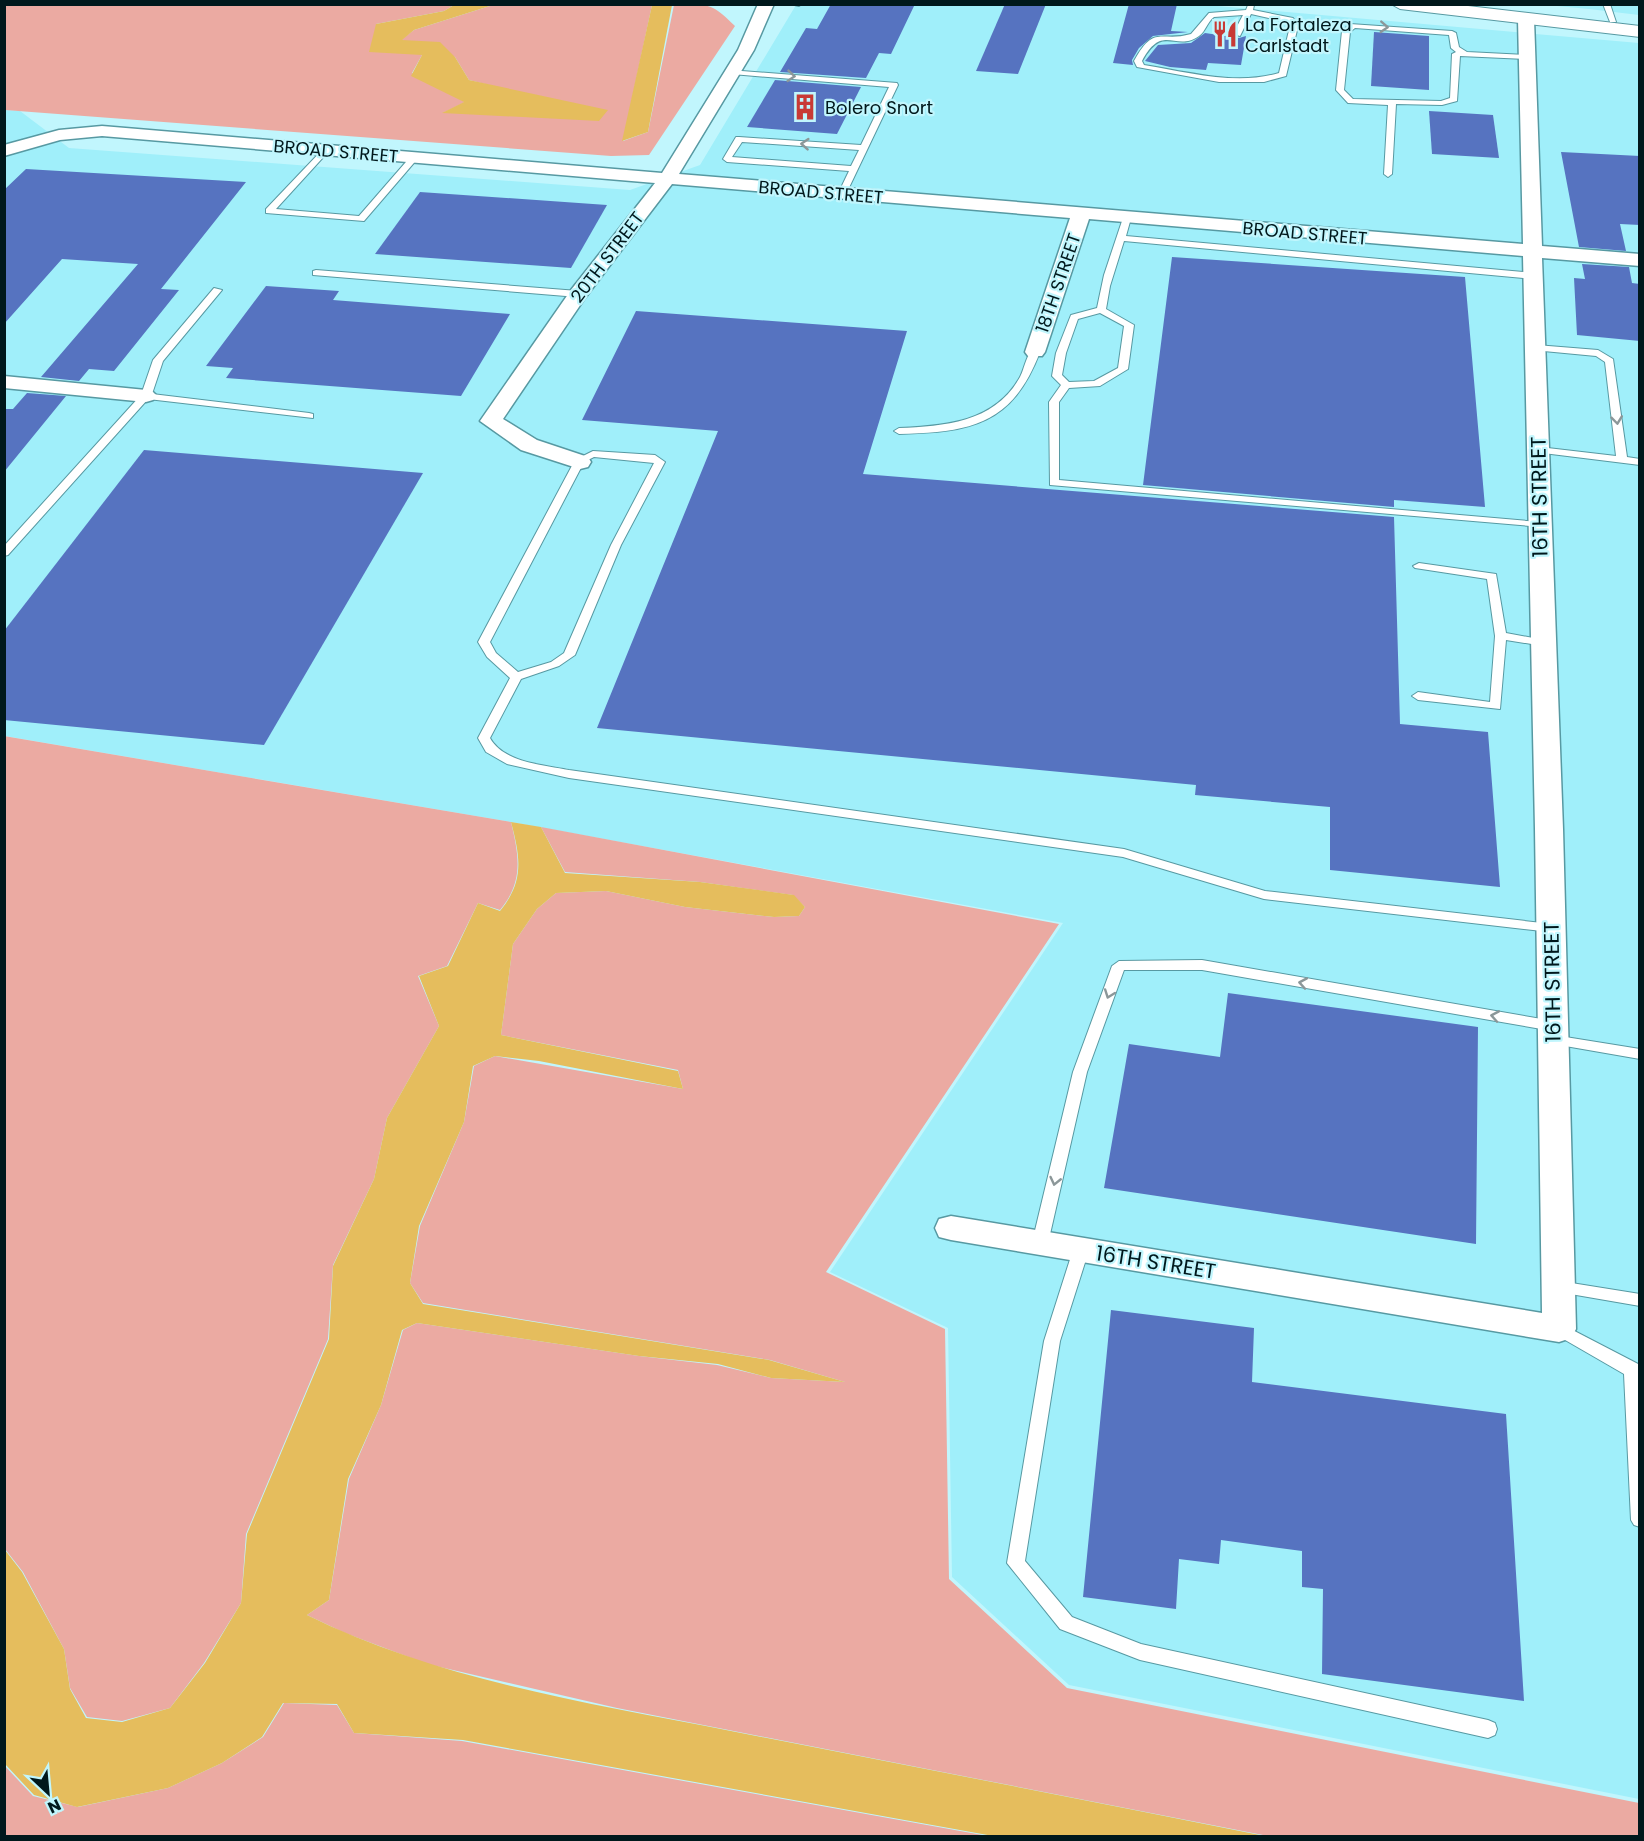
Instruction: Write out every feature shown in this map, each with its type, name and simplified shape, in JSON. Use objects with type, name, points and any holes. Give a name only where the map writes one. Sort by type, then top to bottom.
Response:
[{"type":"main road","points":[[1400,4],[1640,32]]},
{"type":"main road","points":[[1482,4],[1610,12],[1640,23]]},
{"type":"street","name":"20TH STREET","points":[[580,462],[529,445],[491,421],[578,294],[668,178],[746,50],[766,4]]},
{"type":"street","name":"16TH STREET","points":[[951,1228],[1559,1329],[1544,643],[1526,19]]},
{"type":"street","name":"BROAD STREET","points":[[4,151],[59,135],[102,131],[1127,218],[1534,264],[1640,260]]},
{"type":"street","name":"18TH STREET","points":[[1035,352],[1081,214]]},
{"type":"street","points":[[4,382],[146,396]]},
{"type":"lane","points":[[793,4],[799,4]]},
{"type":"lane","points":[[1251,8],[1290,20],[1294,26],[1283,74],[1264,80],[1219,80],[1141,67],[1138,61],[1145,46],[1150,42],[1158,38],[1192,37],[1198,34],[1207,17],[1251,8]]},
{"type":"lane","points":[[1238,34],[1251,8]]},
{"type":"lane","points":[[1463,52],[1455,48],[1452,33],[1353,26],[1346,31],[1341,90],[1351,101],[1451,102],[1454,99],[1456,54],[1463,52],[1527,57]]},
{"type":"lane","points":[[732,72],[894,85],[842,194]]},
{"type":"lane","points":[[1388,174],[1391,103]]},
{"type":"lane","points":[[854,169],[727,159],[739,139],[864,148]]},
{"type":"lane","points":[[326,150],[270,211],[361,219],[415,158]]},
{"type":"lane","points":[[1101,310],[1103,289],[1127,218]]},
{"type":"lane","points":[[1122,238],[1534,264]]},
{"type":"lane","points":[[316,273],[578,294]]},
{"type":"lane","points":[[4,553],[146,396],[158,360],[217,290]]},
{"type":"lane","points":[[1101,310],[1129,325],[1123,369],[1096,384],[1066,385],[1057,376],[1061,353],[1074,317],[1101,310]]},
{"type":"lane","points":[[1536,348],[1605,356],[1610,361],[1622,460]]},
{"type":"lane","points":[[899,431],[955,427],[987,417],[1002,409],[1028,376],[1035,352]]},
{"type":"lane","points":[[1066,385],[1054,402],[1054,483],[1539,525]]},
{"type":"lane","points":[[146,396],[309,416]]},
{"type":"lane","points":[[1539,450],[1640,462]]},
{"type":"lane","points":[[516,677],[491,655],[484,642],[580,462],[593,454],[655,458],[660,462],[616,545],[569,655],[555,664],[516,677],[484,738],[490,749],[511,761],[569,774],[748,802],[1124,853],[1264,895],[1551,928]]},
{"type":"lane","points":[[1418,696],[1496,706],[1501,636],[1492,576],[1419,566]]},
{"type":"lane","points":[[1501,636],[1544,643]]},
{"type":"lane","points":[[1040,1243],[1080,1072],[1119,966],[1202,965],[1553,1033],[1640,1054]]},
{"type":"lane","points":[[1081,1250],[1052,1341],[1016,1563],[1066,1623],[1140,1652],[1488,1730]]},
{"type":"lane","points":[[1558,1287],[1640,1299]]},
{"type":"lane","points":[[1559,1329],[1636,1372],[1640,1520]]},
{"type":"shaded area","points":[[4,5],[454,5],[444,11],[376,24],[422,55],[412,73],[465,102],[443,113],[505,89],[469,80],[455,57],[401,40],[414,30],[493,5],[652,5],[623,141],[648,132],[674,5],[714,8],[735,26],[649,155],[611,156],[5,110]]},
{"type":"shaded area","points":[[454,5],[493,5],[414,30],[402,40],[440,42],[455,57],[469,80],[608,110],[599,121],[442,113],[464,102],[411,76],[422,55],[369,52],[376,24],[444,11]]},
{"type":"shaded area","points":[[652,5],[672,5],[648,132],[622,141]]},
{"type":"shaded area","points":[[796,5],[1206,5],[1639,43],[1639,1799],[1069,1685],[952,1577],[948,1328],[830,1272],[1063,923],[511,822],[5,736],[4,110],[20,111],[69,148],[630,190],[700,165]]},
{"type":"shaded area","points":[[1547,5],[1639,5],[1639,15],[1589,9]]},
{"type":"shaded area","points":[[4,736],[511,822],[516,846],[518,868],[516,878],[508,899],[500,910],[478,903],[447,966],[418,976],[439,1026],[387,1118],[374,1179],[333,1265],[328,1339],[246,1534],[241,1603],[204,1663],[170,1708],[122,1721],[87,1717],[70,1688],[64,1649],[23,1572],[5,1549]]},
{"type":"shaded area","points":[[511,822],[541,827],[565,873],[700,882],[794,895],[805,907],[799,916],[774,917],[685,907],[606,891],[556,893],[537,909],[513,944],[501,1035],[678,1071],[683,1089],[539,1061],[495,1056],[473,1066],[464,1122],[419,1226],[410,1283],[423,1304],[769,1360],[845,1382],[771,1378],[718,1364],[639,1356],[417,1323],[402,1330],[381,1405],[348,1479],[329,1600],[307,1615],[408,1657],[515,1687],[1265,1836],[993,1836],[463,1740],[354,1733],[337,1704],[283,1703],[262,1737],[222,1763],[168,1788],[77,1807],[34,1795],[5,1764],[5,1550],[22,1572],[64,1649],[70,1689],[86,1718],[122,1722],[170,1708],[205,1663],[241,1603],[247,1534],[329,1339],[333,1266],[374,1179],[387,1118],[439,1026],[419,976],[448,966],[478,903],[500,911],[508,900],[514,889],[518,868],[517,846]]},
{"type":"shaded area","points":[[541,827],[1059,924],[826,1272],[945,1329],[949,1579],[1067,1688],[1639,1803],[1639,1836],[1268,1836],[617,1708],[427,1664],[345,1633],[307,1615],[329,1600],[349,1479],[381,1405],[403,1330],[417,1323],[639,1356],[717,1365],[771,1378],[845,1382],[770,1360],[423,1303],[410,1283],[420,1226],[464,1122],[474,1066],[495,1056],[683,1089],[678,1070],[501,1035],[513,944],[537,909],[556,893],[606,891],[685,907],[774,917],[799,916],[805,907],[793,895],[700,882],[565,872]]},
{"type":"shaded area","points":[[284,1703],[337,1705],[354,1733],[462,1741],[988,1836],[5,1836],[4,1765],[33,1796],[78,1807],[168,1788],[222,1763],[263,1737]]},
{"type":"building","points":[[831,4],[915,4],[891,54],[879,53],[866,78],[780,72],[806,28],[817,29]]},
{"type":"building","points":[[1005,4],[1046,4],[1018,74],[976,71]]},
{"type":"building","points":[[1129,4],[1177,4],[1171,31],[1188,32],[1153,36],[1139,48],[1132,60],[1133,65],[1113,63]]},
{"type":"building","points":[[1374,32],[1429,36],[1429,90],[1371,86]]},
{"type":"building","points":[[1205,33],[1239,38],[1246,36],[1241,65],[1208,63],[1206,70],[1170,67],[1145,61],[1158,45],[1191,43]]},
{"type":"building","name":"Bolero Snort","points":[[775,80],[861,87],[837,134],[747,127]]},
{"type":"building","points":[[1429,111],[1493,115],[1499,158],[1432,154]]},
{"type":"building","points":[[1561,152],[1640,156],[1640,225],[1620,224],[1626,251],[1579,247]]},
{"type":"building","points":[[26,169],[246,182],[161,289],[179,290],[114,371],[89,369],[79,381],[41,377],[138,264],[62,259],[4,324],[4,190]]},
{"type":"building","points":[[420,192],[607,205],[571,268],[375,254]]},
{"type":"building","points":[[1172,257],[1465,277],[1485,507],[1394,500],[1394,507],[1143,485]]},
{"type":"building","points":[[1582,264],[1629,267],[1632,283],[1640,284],[1640,341],[1577,335],[1574,278],[1585,279]]},
{"type":"building","points":[[266,286],[339,291],[333,300],[510,314],[461,396],[226,378],[233,368],[206,366]]},
{"type":"building","points":[[636,311],[907,331],[863,474],[1394,517],[1400,724],[1488,732],[1500,887],[1330,870],[1330,807],[1195,795],[1196,785],[597,728],[718,431],[582,420]]},
{"type":"building","points":[[27,393],[66,396],[4,472],[4,409],[13,409]]},
{"type":"building","points":[[144,450],[423,473],[264,745],[4,720],[4,631]]},
{"type":"building","points":[[1228,993],[1478,1027],[1476,1244],[1104,1188],[1129,1044],[1220,1057]]},
{"type":"building","points":[[1111,1310],[1254,1328],[1252,1382],[1506,1414],[1524,1701],[1322,1674],[1323,1589],[1302,1587],[1302,1551],[1221,1540],[1219,1564],[1179,1559],[1176,1609],[1083,1597]]},
{"type":"place","name":"La Fortaleza Carlstadt","points":[[1225,34]]},
{"type":"place","name":"Bolero Snort","points":[[805,107]]}]
